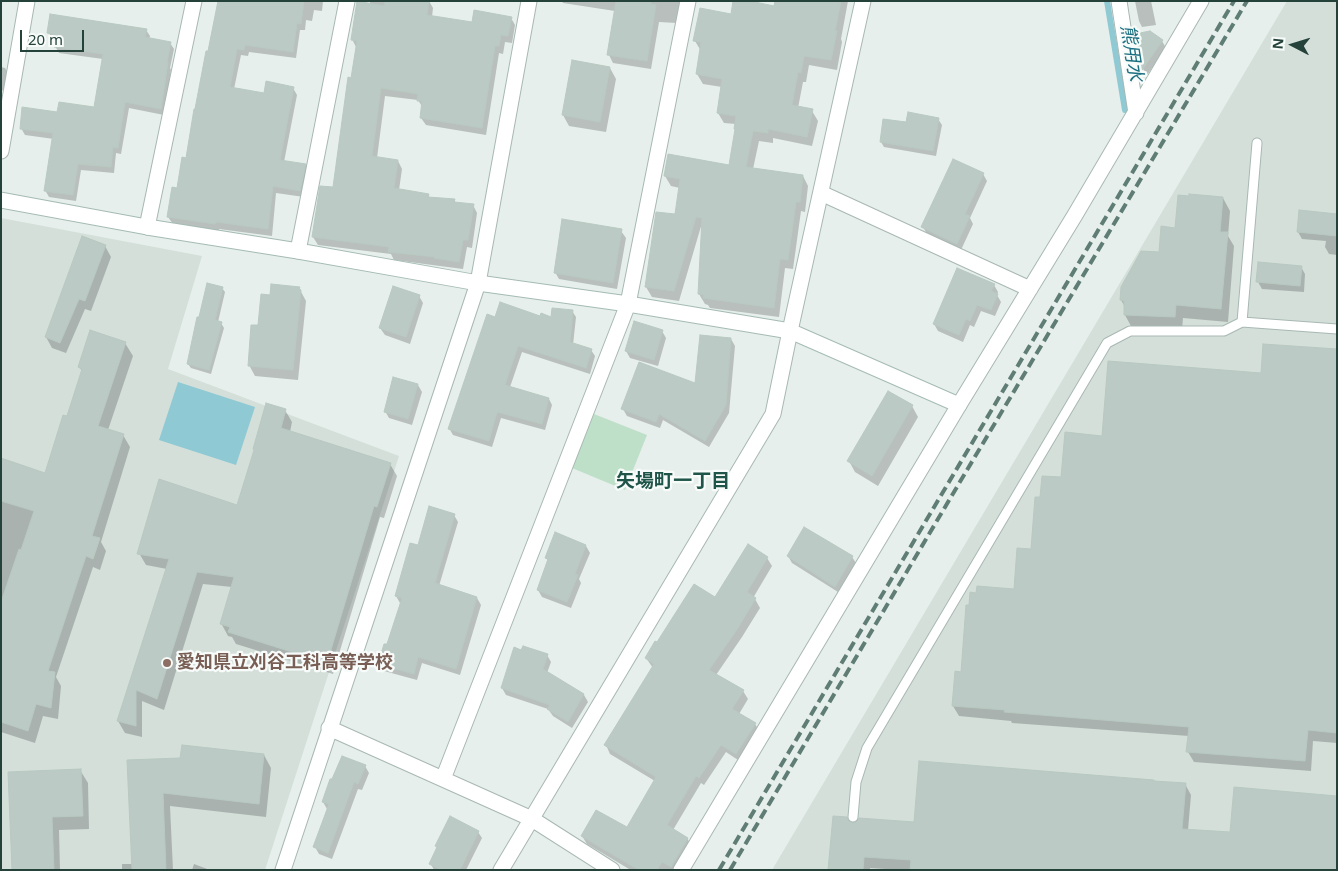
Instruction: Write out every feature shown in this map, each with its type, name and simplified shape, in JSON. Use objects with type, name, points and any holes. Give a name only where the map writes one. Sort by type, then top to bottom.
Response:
[{"type":"street","points":[[1,151],[28,1]]},
{"type":"street","points":[[147,227],[194,1]]},
{"type":"street","points":[[298,251],[347,1]]},
{"type":"street","points":[[283,870],[478,283],[529,1]]},
{"type":"street","points":[[443,779],[628,304],[688,1]]},
{"type":"street","points":[[501,870],[772,414],[864,1]]},
{"type":"street","points":[[1119,1],[1136,112]]},
{"type":"street","points":[[681,870],[1201,1]]},
{"type":"street","points":[[821,194],[1030,289]]},
{"type":"street","points":[[1,200],[147,227],[298,251],[478,283],[628,304],[790,331],[959,405]]},
{"type":"street","points":[[329,728],[532,819],[612,870]]},
{"type":"lane","points":[[1242,322],[1257,143]]},
{"type":"lane","points":[[853,817],[856,782],[867,748],[1107,343],[1130,331],[1224,331],[1242,322],[1337,329]]},
{"type":"shaded area","points":[[1287,1],[1337,1],[1337,870],[772,870]]},
{"type":"shaded area","name":"愛知県立刈谷工科高等学校","points":[[1,218],[202,256],[168,369],[399,456],[265,870],[1,870]]},
{"type":"green space","points":[[594,414],[647,435],[625,490],[572,468]]},
{"type":"water","points":[[178,382],[255,407],[236,465],[159,440]]},
{"type":"building","points":[[218,1],[304,1],[301,24],[297,23],[293,52],[245,45],[244,50],[237,49],[230,87],[264,93],[266,81],[294,87],[280,160],[306,164],[300,191],[273,186],[268,229],[167,217],[172,187],[177,188],[182,157],[186,158],[194,109]]},
{"type":"building","points":[[357,1],[384,6],[385,1],[429,1],[427,15],[472,22],[474,10],[512,17],[508,36],[501,35],[499,46],[495,46],[482,128],[420,118],[422,101],[417,101],[418,94],[381,88],[372,156],[398,160],[394,188],[429,194],[428,197],[455,199],[454,202],[474,204],[468,240],[463,240],[459,262],[435,257],[388,252],[389,247],[312,237],[320,186],[333,187],[348,77],[351,78],[357,41],[351,40]]},
{"type":"building","points":[[616,1],[651,1],[651,4],[656,5],[647,61],[607,55]]},
{"type":"building","points":[[733,1],[750,1],[774,6],[775,1],[841,1],[831,60],[804,56],[801,73],[798,72],[792,105],[813,109],[807,137],[768,129],[768,133],[753,131],[746,167],[803,175],[800,202],[796,202],[788,260],[780,259],[774,308],[703,298],[704,295],[698,294],[702,218],[696,217],[674,291],[645,287],[656,212],[675,214],[680,179],[664,176],[668,154],[729,165],[736,116],[717,113],[722,79],[696,74],[701,42],[693,41],[700,8],[731,14]]},
{"type":"building","points":[[50,14],[147,29],[145,37],[171,42],[161,109],[125,102],[118,148],[113,147],[111,167],[78,164],[73,195],[44,191],[53,133],[20,129],[22,107],[57,112],[59,102],[94,107],[103,54],[54,47],[56,35],[47,33]]},
{"type":"building","points":[[1150,31],[1163,40],[1142,70],[1135,34]]},
{"type":"building","points":[[572,60],[610,67],[600,122],[562,115]]},
{"type":"building","points":[[908,112],[939,118],[933,151],[880,142],[883,119],[906,122]]},
{"type":"building","points":[[953,159],[984,173],[965,214],[970,216],[957,244],[921,227]]},
{"type":"building","points":[[1189,194],[1223,197],[1220,232],[1228,232],[1221,309],[1176,305],[1175,317],[1124,315],[1124,301],[1120,300],[1121,287],[1141,251],[1159,252],[1161,226],[1175,228],[1178,195],[1189,196]]},
{"type":"building","points":[[1299,210],[1337,214],[1337,236],[1297,232]]},
{"type":"building","points":[[562,219],[622,229],[613,283],[554,273]]},
{"type":"building","points":[[82,236],[106,245],[85,301],[79,299],[60,343],[45,337]]},
{"type":"building","points":[[1258,262],[1302,266],[1300,286],[1256,282]]},
{"type":"building","points":[[957,268],[995,284],[991,291],[998,294],[991,310],[977,305],[970,321],[966,319],[959,335],[933,324]]},
{"type":"building","points":[[207,283],[223,287],[215,320],[222,322],[209,370],[187,364],[197,317],[199,317]]},
{"type":"building","points":[[271,284],[300,287],[299,289],[301,290],[293,370],[248,366],[251,325],[258,325],[261,294],[270,295]]},
{"type":"building","points":[[393,286],[420,295],[406,337],[379,328]]},
{"type":"building","points":[[500,302],[540,316],[541,313],[551,317],[552,308],[573,310],[570,342],[592,349],[586,368],[518,346],[505,385],[549,398],[542,424],[497,412],[489,441],[448,429],[487,314],[495,317]]},
{"type":"building","points":[[634,321],[663,330],[654,360],[625,351]]},
{"type":"building","points":[[90,330],[126,342],[98,426],[124,434],[92,536],[100,538],[93,559],[86,556],[48,671],[55,672],[51,708],[36,704],[28,731],[1,722],[1,602],[34,511],[1,501],[1,458],[45,473],[63,415],[67,416],[82,369],[78,367]]},
{"type":"building","points":[[700,335],[731,338],[726,405],[705,441],[659,414],[656,422],[621,409],[639,362],[695,383]]},
{"type":"building","points":[[1263,344],[1337,349],[1337,733],[1308,730],[1305,761],[1186,752],[1189,727],[952,706],[955,671],[961,672],[966,605],[969,605],[970,592],[976,593],[977,586],[1014,589],[1017,548],[1031,549],[1035,497],[1040,497],[1042,476],[1061,477],[1065,432],[1102,436],[1108,361],[1261,373]]},
{"type":"building","points":[[393,377],[418,384],[408,419],[384,412]]},
{"type":"building","points":[[888,391],[913,405],[872,476],[847,461]]},
{"type":"building","points":[[266,403],[286,409],[281,428],[391,463],[377,507],[374,506],[327,663],[228,632],[230,627],[220,624],[234,577],[197,572],[157,699],[136,690],[136,726],[117,721],[169,559],[137,554],[159,479],[237,505]]},
{"type":"building","points":[[429,506],[455,514],[435,583],[477,597],[456,669],[418,657],[414,674],[378,664],[384,644],[387,644],[402,598],[395,596],[410,543],[418,545]]},
{"type":"building","points":[[804,527],[853,556],[835,587],[787,556]]},
{"type":"building","points":[[555,532],[586,545],[575,574],[578,575],[567,602],[537,590],[548,559],[545,558]]},
{"type":"building","points":[[748,544],[768,557],[747,592],[756,598],[709,670],[744,690],[732,709],[756,723],[736,754],[721,745],[699,778],[696,776],[667,825],[688,838],[671,867],[662,862],[657,870],[639,870],[581,836],[596,810],[627,827],[656,777],[604,745],[654,664],[645,658],[694,584],[715,597]]},
{"type":"building","points":[[523,646],[548,654],[543,669],[584,694],[568,722],[547,709],[550,705],[501,688],[514,647],[521,650]]},
{"type":"building","points":[[182,745],[264,754],[259,804],[163,793],[166,870],[132,870],[127,760],[180,758]]},
{"type":"building","points":[[342,756],[366,765],[358,784],[354,782],[328,853],[313,847],[329,804],[322,802],[330,779],[332,779]]},
{"type":"building","points":[[919,761],[1186,783],[1182,829],[1230,832],[1234,787],[1337,796],[1337,870],[910,870],[911,860],[864,857],[863,870],[828,870],[833,816],[847,817],[852,823],[856,822],[859,818],[914,822]]},
{"type":"building","points":[[81,769],[83,816],[52,817],[54,870],[12,870],[8,772]]},
{"type":"building","points":[[450,816],[479,831],[460,870],[441,870],[429,864],[437,847],[435,846]]},
{"type":"waterway","name":"熊用水","points":[[1107,1],[1125,110]]},
{"type":"railway","points":[[719,870],[1234,1]]},
{"type":"railway","points":[[730,870],[1247,1]]},
{"type":"place","name":"愛知県立刈谷工科高等学校","points":[[167,663]]},
{"type":"district","name":"矢場町一丁目","points":[[673,482]]}]
